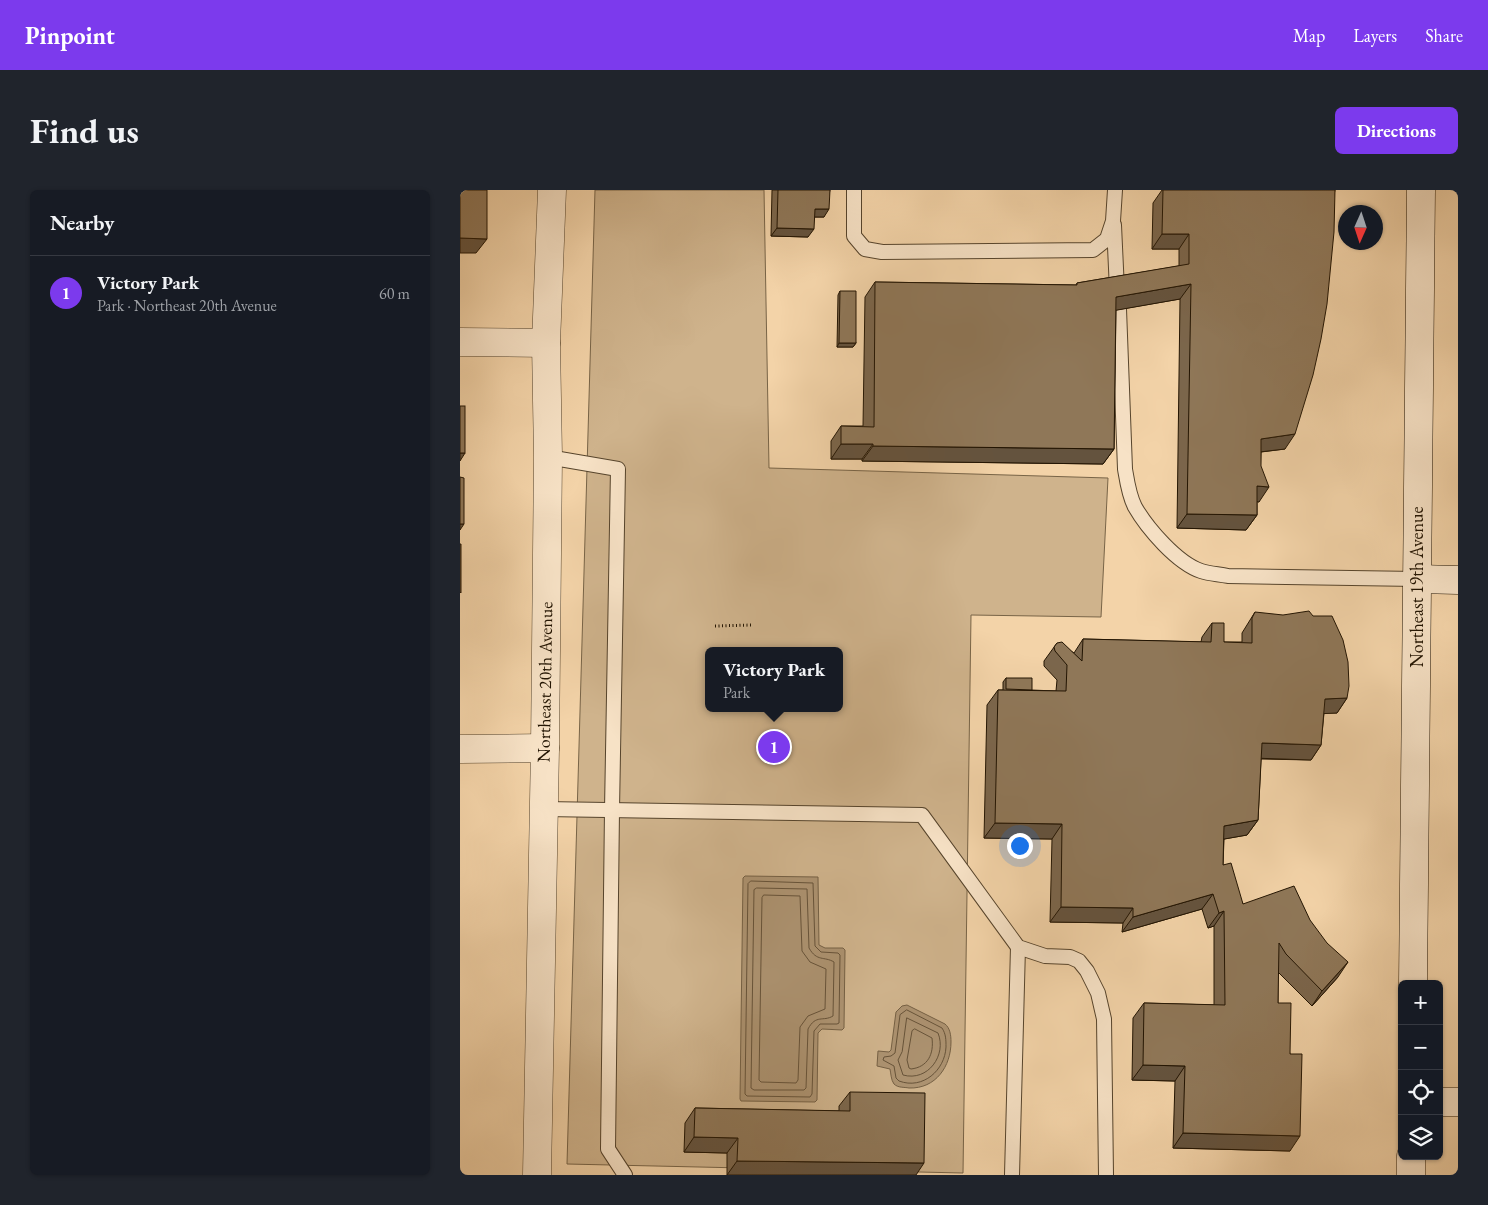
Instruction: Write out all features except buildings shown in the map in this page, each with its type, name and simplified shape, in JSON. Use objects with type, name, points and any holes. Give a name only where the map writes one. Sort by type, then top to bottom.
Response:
[{"type":"street","name":"Northeast 20th Avenue","points":[[537,1175],[545,748],[548,457],[546,342],[552,190]]},
{"type":"street","name":"Northeast 19th Avenue","points":[[1413,980],[1421,190]]},
{"type":"street","points":[[460,342],[546,342]]},
{"type":"street","points":[[1417,579],[1458,580]]},
{"type":"street","points":[[460,749],[545,748]]},
{"type":"street","points":[[1443,1102],[1458,1102]]},
{"type":"street","points":[[1411,1160],[1411,1175]]},
{"type":"lane","points":[[854,190],[854,236],[865,249],[882,252],[1093,250],[1107,239],[1113,221]]},
{"type":"lane","points":[[1115,190],[1113,221],[1118,290]]},
{"type":"lane","points":[[1119,310],[1125,469],[1129,487],[1134,506],[1160,540],[1178,559],[1201,571],[1228,576],[1417,579]]},
{"type":"lane","points":[[548,457],[618,469],[608,1149],[625,1175]]},
{"type":"lane","points":[[544,808],[922,815],[1018,946],[1045,956],[1070,957],[1079,961],[1087,971],[1098,993],[1104,1019],[1106,1175]]},
{"type":"lane","points":[[1012,1175],[1018,946]]},
{"type":"path","points":[[715,626],[752,625]]},
{"type":"shaded area","points":[[595,190],[764,190],[769,468],[1108,478],[1101,617],[971,615],[963,1173],[567,1164]]},
{"type":"water","points":[[745,876],[818,877],[819,945],[825,948],[843,948],[845,950],[844,1028],[842,1030],[822,1029],[818,1033],[817,1100],[815,1102],[741,1101],[740,1099],[743,878]]},
{"type":"water","points":[[907,1005],[945,1024],[950,1034],[951,1042],[948,1059],[940,1074],[927,1085],[909,1088],[894,1084],[890,1069],[877,1066],[878,1051],[889,1052],[891,1050],[896,1012],[902,1006]]},
{"type":"place","name":"Victory Park","points":[[774,747]]}]
